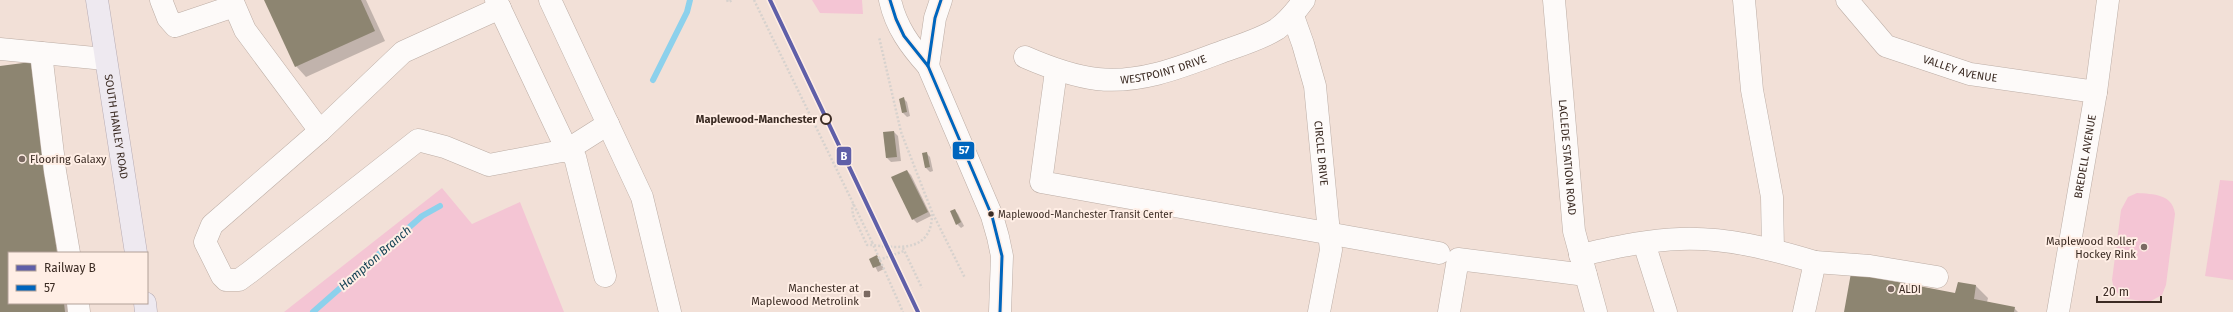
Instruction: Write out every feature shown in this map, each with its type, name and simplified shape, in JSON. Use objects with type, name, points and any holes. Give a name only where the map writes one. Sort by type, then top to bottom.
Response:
[{"type":"main road","name":"SOUTH HANLEY ROAD","points":[[96,0],[136,252]]},
{"type":"street","points":[[161,0],[168,18],[175,26],[233,3],[245,30],[320,131]]},
{"type":"street","points":[[550,0],[642,197],[670,312]]},
{"type":"street","points":[[890,0],[899,28],[910,46],[928,66],[992,216],[1002,256],[1000,312]]},
{"type":"street","points":[[928,66],[934,26],[941,0]]},
{"type":"street","name":"LACLEDE STATION ROAD","points":[[1554,0],[1574,231],[1596,312]]},
{"type":"street","points":[[1744,0],[1752,90],[1772,197],[1774,250]]},
{"type":"street","name":"VALLEY AVENUE","points":[[1847,0],[1886,46],[1970,74],[2096,92]]},
{"type":"street","name":"BREDELL AVENUE","points":[[2058,312],[2096,92],[2108,0]]},
{"type":"street","points":[[605,276],[575,157],[567,150],[498,4],[403,52],[320,131],[212,225],[205,242],[222,276],[226,280],[239,280],[418,140],[445,147],[489,164],[567,150],[608,124]]},
{"type":"street","name":"WESTPOINT DRIVE","points":[[1025,57],[1056,71],[1098,79],[1141,78],[1179,68],[1247,43],[1276,29],[1298,8]]},
{"type":"street","name":"CIRCLE DRIVE","points":[[1298,8],[1303,44],[1315,86],[1331,250],[1320,312]]},
{"type":"street","points":[[0,49],[105,60]]},
{"type":"street","points":[[42,53],[55,171],[69,252]]},
{"type":"street","points":[[1056,71],[1041,182],[1438,253]]},
{"type":"street","points":[[1449,312],[1458,259],[1583,265],[1644,243],[1681,239],[1740,244],[1774,250],[1815,262],[1870,266],[1937,277]]},
{"type":"street","points":[[1644,243],[1666,312]]},
{"type":"street","points":[[1804,312],[1815,262]]},
{"type":"path","points":[[727,0],[728,2],[732,0]]},
{"type":"path","points":[[754,0],[854,204],[902,312]]},
{"type":"path","points":[[878,32],[901,132],[932,212],[964,278]]},
{"type":"path","points":[[854,204],[852,211],[867,245],[904,249]]},
{"type":"path","points":[[880,260],[918,243],[924,238],[929,229],[932,212]]},
{"type":"path","points":[[904,249],[922,288]]},
{"type":"shaded area","points":[[812,0],[862,0],[863,14],[820,13]]},
{"type":"shaded area","points":[[2220,180],[2233,181],[2233,280],[2205,276]]},
{"type":"shaded area","points":[[442,188],[472,224],[520,202],[564,312],[284,312]]},
{"type":"shaded area","name":"Maplewood Roller Hockey Rink","points":[[2137,193],[2161,196],[2170,202],[2175,214],[2166,285],[2162,295],[2149,302],[2122,298],[2114,289],[2112,280],[2121,210],[2128,197]]},
{"type":"building","points":[[264,0],[361,0],[375,31],[295,67]]},
{"type":"building","name":"Flooring Galaxy","points":[[31,62],[57,252],[8,252],[8,304],[64,304],[65,312],[0,312],[0,66]]},
{"type":"building","points":[[904,97],[907,112],[902,113],[899,99]]},
{"type":"building","points":[[894,131],[897,157],[886,158],[883,132]]},
{"type":"building","points":[[927,152],[930,167],[925,168],[922,153]]},
{"type":"building","points":[[907,170],[928,212],[912,220],[891,177]]},
{"type":"building","points":[[955,209],[961,222],[956,225],[950,211]]},
{"type":"building","points":[[877,255],[881,265],[873,268],[869,259]]},
{"type":"building","name":"ALDI","points":[[1851,273],[1955,293],[1958,282],[1976,285],[1974,299],[2015,307],[2014,312],[1844,312]]},
{"type":"waterway","name":"Hampton Branch","points":[[653,80],[687,12],[690,0]]},
{"type":"waterway","name":"Hampton Branch","points":[[313,312],[422,216],[440,206]]},
{"type":"rail line","name":"B","points":[[770,0],[918,312]]},
{"type":"transit line","name":"57","points":[[890,0],[896,19],[904,36],[928,66],[992,216],[1002,256],[1000,312]]},
{"type":"transit line","name":"57","points":[[928,66],[935,18],[941,0]]},
{"type":"place","name":"Maplewood-Manchester","points":[[826,119]]},
{"type":"place","name":"Flooring Galaxy","points":[[22,159]]},
{"type":"place","name":"Maplewood-Manchester Transit Center","points":[[991,214]]},
{"type":"place","name":"Maplewood Roller Hockey Rink","points":[[2144,247]]},
{"type":"place","name":"ALDI","points":[[1891,289]]},
{"type":"place","name":"Manchester at Maplewood Metrolink","points":[[867,294]]}]
